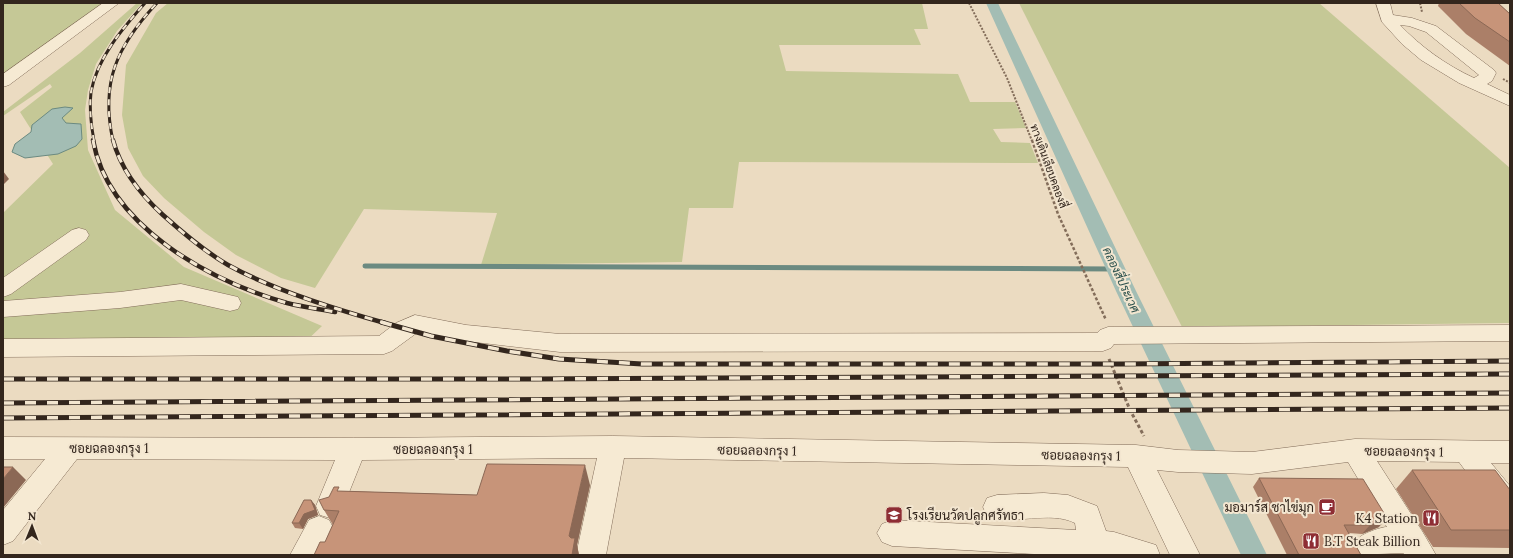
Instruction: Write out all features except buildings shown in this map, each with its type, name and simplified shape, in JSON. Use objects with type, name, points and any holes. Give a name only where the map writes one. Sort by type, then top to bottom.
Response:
[{"type":"street","points":[[3,82],[112,3]]},
{"type":"street","points":[[1383,3],[1387,19],[1407,41],[1427,57],[1474,84],[1510,101]]},
{"type":"street","points":[[1387,19],[1412,22],[1431,29],[1488,73],[1486,78],[1474,84]]},
{"type":"street","points":[[3,289],[79,235]]},
{"type":"street","points":[[3,309],[120,300],[181,292],[230,302]]},
{"type":"street","points":[[3,348],[384,345],[404,329],[415,323],[473,334],[560,343],[1510,333]]},
{"type":"street","points":[[591,555],[613,447]]},
{"type":"street","name":"ซอยฉลองกรุง 1","points":[[3,448],[353,449],[613,447],[1157,459],[1252,463],[1356,450],[1510,452]]},
{"type":"street","points":[[3,532],[70,448]]},
{"type":"street","points":[[305,555],[324,517],[353,449]]},
{"type":"street","points":[[1356,450],[1411,539],[1383,540],[1369,547],[1368,555]]},
{"type":"street","points":[[1467,452],[1510,508]]},
{"type":"street","points":[[1157,459],[1179,541],[1185,555]]},
{"type":"street","points":[[997,507],[1066,506],[1080,510],[1087,515],[1109,548]]},
{"type":"street","points":[[892,533],[1109,548],[1145,555]]},
{"type":"path","name":"ทางเดินเลียบคลองสี่","points":[[969,3],[1006,78],[1038,154],[1058,214],[1108,338],[1130,410],[1157,459]]},
{"type":"path","points":[[1501,78],[1510,82]]},
{"type":"green space","points":[[3,3],[107,3],[3,79]]},
{"type":"green space","points":[[137,3],[142,3],[117,31],[96,64],[88,90],[85,110],[88,150],[115,210],[184,267],[322,326],[302,345],[3,346],[3,213],[53,164],[20,112],[52,87],[50,84],[3,116],[3,112],[80,53]]},
{"type":"green space","points":[[168,3],[922,3],[928,29],[914,29],[921,45],[779,45],[786,71],[958,74],[970,102],[1015,102],[1026,128],[993,129],[1001,142],[1030,143],[1038,163],[739,162],[733,208],[689,208],[682,262],[481,265],[497,213],[364,209],[315,288],[281,278],[236,255],[204,232],[164,198],[143,176],[128,148],[122,115],[126,65],[156,13]]},
{"type":"green space","points":[[1019,3],[1319,3],[1510,168],[1510,323],[1182,327]]},
{"type":"water","points":[[65,107],[73,108],[62,118],[66,123],[81,124],[82,139],[76,146],[58,154],[25,158],[12,152],[15,144],[31,132],[32,125],[52,109]]},
{"type":"waterway","name":"คลองสี่ประเวศ","points":[[992,3],[1126,291],[1254,555]]},
{"type":"waterway","points":[[365,266],[1116,269]]},
{"type":"railway","points":[[94,141],[90,104],[94,79],[112,44],[145,3]]},
{"type":"railway","points":[[113,141],[109,101],[115,66],[131,34],[157,3]]},
{"type":"railway","points":[[93,140],[102,171],[119,199],[141,224],[167,246],[226,280],[257,293],[287,303],[335,312]]},
{"type":"railway","points":[[113,140],[126,171],[139,190],[163,215],[194,242],[211,254],[228,265],[284,291],[346,312],[385,323]]},
{"type":"railway","points":[[381,322],[431,336],[507,351],[559,359],[642,364],[1121,364],[1510,361]]},
{"type":"railway","points":[[3,379],[534,379],[1510,374]]},
{"type":"railway","points":[[3,403],[1510,393]]},
{"type":"railway","points":[[3,418],[1510,408]]},
{"type":"place","name":"มอมาร์ส ชาไข่มุก","points":[[1327,507]]},
{"type":"place","name":"โรงเรียนวัดปลูกศรัทธา","points":[[894,515]]},
{"type":"place","name":"K4 Station","points":[[1431,518]]},
{"type":"place","name":"B.T Steak Billion","points":[[1311,541]]}]
